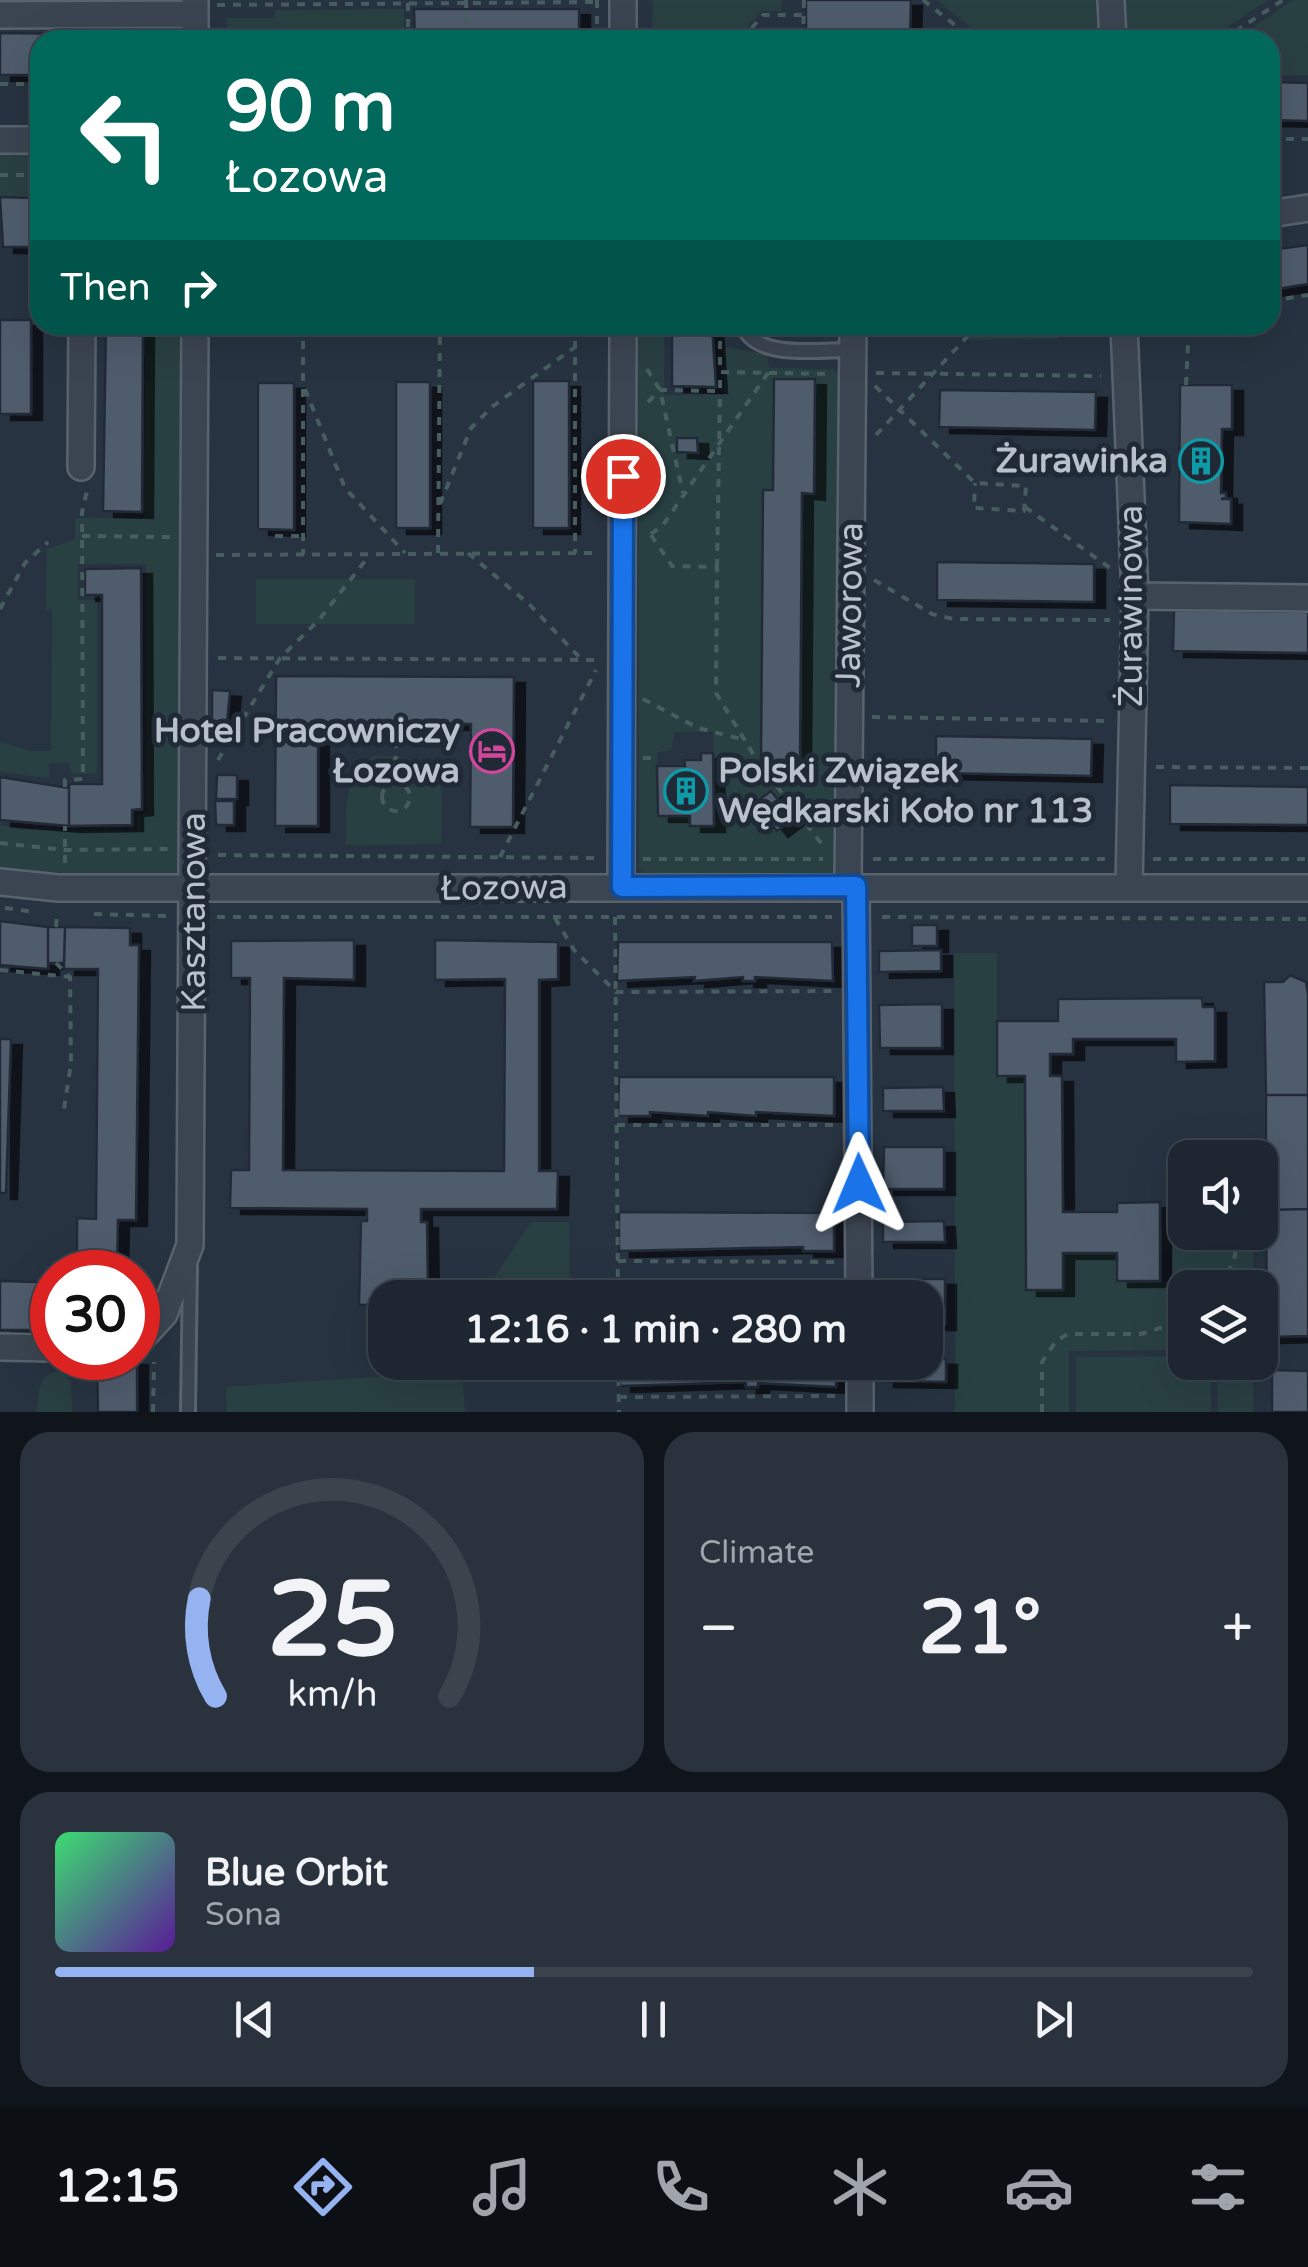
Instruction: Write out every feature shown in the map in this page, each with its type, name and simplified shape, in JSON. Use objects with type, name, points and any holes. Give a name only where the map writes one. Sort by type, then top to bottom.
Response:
[{"type":"street","points":[[623,0],[623,30]]},
{"type":"street","points":[[1111,0],[1112,30]]},
{"type":"street","points":[[0,15],[200,19]]},
{"type":"street","points":[[0,140],[30,140]]},
{"type":"street","points":[[1280,212],[1308,208]]},
{"type":"street","points":[[80,467],[82,335]]},
{"type":"street","name":"Kasztanowa","points":[[160,1322],[190,1245],[200,546],[195,335]]},
{"type":"street","points":[[622,887],[623,692],[612,660],[623,552],[623,335]]},
{"type":"street","name":"Żurawinowa","points":[[1124,335],[1134,598],[1129,886]]},
{"type":"street","name":"Jaworowa","points":[[856,349],[848,859],[857,917],[860,1280]]},
{"type":"street","points":[[1134,598],[1308,598]]},
{"type":"street","name":"Łozowa","points":[[0,882],[65,888],[1308,888]]},
{"type":"street","points":[[0,1347],[30,1348]]},
{"type":"lane","points":[[750,335],[756,344],[772,348],[856,349]]},
{"type":"lane","points":[[188,1412],[190,1245]]},
{"type":"path","points":[[803,30],[804,0]]},
{"type":"path","points":[[923,0],[961,30]]},
{"type":"path","points":[[1237,30],[1282,0]]},
{"type":"path","points":[[466,1],[466,30]]},
{"type":"path","points":[[200,19],[214,4],[597,1],[597,30]]},
{"type":"path","points":[[408,3],[408,30]]},
{"type":"path","points":[[749,30],[763,15],[803,15]]},
{"type":"path","points":[[0,84],[30,84]]},
{"type":"path","points":[[1280,138],[1308,139]]},
{"type":"path","points":[[0,175],[30,175]]},
{"type":"path","points":[[1280,299],[1308,295]]},
{"type":"path","points":[[303,335],[303,554]]},
{"type":"path","points":[[438,553],[440,335]]},
{"type":"path","points":[[575,335],[575,553]]},
{"type":"path","points":[[852,463],[969,335]]},
{"type":"path","points":[[1186,385],[1188,335]]},
{"type":"path","points":[[438,508],[471,428],[492,406],[575,347]]},
{"type":"path","points":[[856,349],[933,374],[1126,376]]},
{"type":"path","points":[[0,842],[65,850],[176,849],[194,854],[834,859],[745,740],[716,693],[720,372]]},
{"type":"path","points":[[717,567],[672,566],[650,534],[663,525],[768,372]]},
{"type":"path","points":[[303,385],[313,418],[346,488],[406,554]]},
{"type":"path","points":[[874,385],[975,483],[1026,486],[1024,511],[974,508],[975,483]]},
{"type":"path","points":[[636,414],[660,390],[720,391]]},
{"type":"path","points":[[660,390],[683,494]]},
{"type":"path","points":[[1025,507],[1100,563],[1134,598]]},
{"type":"path","points":[[65,788],[65,780],[83,780],[82,512]]},
{"type":"path","points":[[82,536],[303,554],[623,552]]},
{"type":"path","points":[[275,536],[303,536]]},
{"type":"path","points":[[0,609],[25,563],[48,542]]},
{"type":"path","points":[[468,553],[530,605],[581,660]]},
{"type":"path","points":[[209,775],[280,658],[318,621],[371,554]]},
{"type":"path","points":[[873,580],[932,614],[953,619],[1134,598]]},
{"type":"path","points":[[209,658],[612,660],[500,857]]},
{"type":"path","points":[[623,692],[698,728],[745,740]]},
{"type":"path","points":[[858,717],[1132,722]]},
{"type":"path","points":[[395,782],[396,745]]},
{"type":"path","points":[[1131,767],[1308,768]]},
{"type":"path","points":[[395,782],[406,786],[410,795],[406,806],[396,811],[386,807],[382,797],[386,787],[395,782]]},
{"type":"path","points":[[65,826],[65,888]]},
{"type":"path","points":[[848,859],[1308,859]]},
{"type":"path","points":[[615,916],[618,1280]]},
{"type":"path","points":[[194,917],[1308,919]]},
{"type":"path","points":[[554,917],[574,950],[616,992],[840,990]]},
{"type":"path","points":[[56,963],[70,977],[71,1064],[64,1109]]},
{"type":"path","points":[[0,970],[70,977]]},
{"type":"path","points":[[617,1125],[840,1125]]},
{"type":"path","points":[[618,1260],[842,1262]]},
{"type":"path","points":[[1042,1412],[1042,1362],[1056,1341],[1068,1334],[1141,1334],[1168,1325]]},
{"type":"path","points":[[150,1380],[154,1412]]},
{"type":"path","points":[[619,1380],[619,1412]]},
{"type":"path","points":[[619,1397],[852,1404]]},
{"type":"green space","points":[[653,0],[782,0],[782,11],[762,11],[746,29],[652,28]]},
{"type":"green space","points":[[937,0],[1100,0],[1102,30],[974,30]]},
{"type":"green space","points":[[1126,0],[1268,0],[1224,30],[1127,30]]},
{"type":"green space","points":[[1293,0],[1308,0],[1308,75],[1280,75],[1280,30],[1249,30]]},
{"type":"green space","points":[[404,9],[404,30],[227,30],[227,18],[274,18],[275,10]]},
{"type":"green space","points":[[0,150],[30,150],[30,198],[0,197]]},
{"type":"green space","points":[[145,335],[183,335],[182,869],[176,876],[0,871],[0,825],[23,830],[137,831],[137,815],[147,814],[146,564],[78,564],[78,600],[97,600],[97,774],[71,774],[70,763],[49,763],[49,778],[0,772],[0,742],[31,751],[51,751],[52,610],[46,609],[47,549],[75,539],[75,518],[144,518]]},
{"type":"green space","points":[[638,335],[664,335],[664,395],[724,395],[725,347],[767,354],[769,368],[833,369],[845,383],[840,867],[834,877],[645,877],[639,868]],"holes":[[[675,732],[713,732],[713,826],[690,826],[690,816],[658,816],[657,752],[671,750]]]},
{"type":"green space","points":[[973,335],[1059,335],[1059,339],[968,340]]},
{"type":"green space","points":[[256,579],[415,579],[415,624],[256,624]]},
{"type":"green space","points":[[374,756],[416,761],[436,776],[442,803],[441,844],[346,845],[351,784],[363,764]]},
{"type":"green space","points":[[954,953],[997,953],[997,1075],[1025,1076],[1026,1290],[1063,1290],[1063,1253],[1117,1253],[1117,1281],[1168,1281],[1168,1350],[1069,1351],[1069,1412],[955,1412]]},
{"type":"green space","points":[[531,1222],[569,1222],[570,1280],[492,1280]]},
{"type":"green space","points":[[1171,1250],[1253,1250],[1253,1270],[1171,1270]]},
{"type":"green space","points":[[1168,1356],[1168,1380],[1211,1380],[1211,1412],[1076,1412],[1076,1357]]},
{"type":"green space","points":[[368,1377],[463,1380],[465,1412],[227,1412],[226,1387]]},
{"type":"green space","points":[[43,1380],[70,1380],[72,1412],[36,1412]]},
{"type":"green space","points":[[1217,1380],[1253,1380],[1253,1412],[1218,1412]]},
{"type":"building","points":[[806,0],[911,0],[910,30],[806,30]]},
{"type":"building","points":[[414,9],[579,9],[579,30],[415,30]]},
{"type":"building","points":[[108,25],[164,26],[164,30],[108,30]]},
{"type":"building","points":[[0,33],[30,33],[30,75],[0,75]]},
{"type":"building","points":[[1280,82],[1308,83],[1308,121],[1280,120]]},
{"type":"building","points":[[0,197],[30,198],[30,247],[3,247]]},
{"type":"building","points":[[1308,245],[1308,284],[1280,288],[1280,249]]},
{"type":"building","points":[[0,320],[30,320],[31,414],[0,414]]},
{"type":"building","points":[[106,335],[143,335],[142,512],[103,511]]},
{"type":"building","points":[[672,335],[713,335],[716,387],[672,386]]},
{"type":"building","points":[[774,379],[815,379],[814,494],[802,493],[800,764],[761,764],[763,490],[773,490]]},
{"type":"building","points":[[533,381],[569,381],[569,528],[533,528]]},
{"type":"building","points":[[396,382],[430,382],[430,528],[396,528]]},
{"type":"building","points":[[258,383],[294,383],[294,530],[258,529]]},
{"type":"building","name":"Żurawinka","points":[[1180,385],[1232,385],[1232,429],[1222,429],[1221,493],[1226,493],[1226,498],[1221,499],[1231,499],[1231,524],[1179,522]]},
{"type":"building","points":[[940,390],[1096,392],[1095,430],[939,427]]},
{"type":"building","points":[[677,438],[697,438],[698,453],[677,452]]},
{"type":"building","points":[[937,562],[1094,564],[1094,602],[937,600]]},
{"type":"building","points":[[141,568],[142,809],[132,810],[132,825],[69,826],[69,784],[102,784],[102,595],[85,595],[85,569]]},
{"type":"building","points":[[1174,610],[1308,612],[1308,653],[1173,651]]},
{"type":"building","name":"Hotel Pracowniczy Łozowa","points":[[276,676],[514,677],[513,827],[470,827],[471,724],[318,723],[318,826],[275,826]]},
{"type":"building","points":[[212,690],[230,691],[227,722],[212,722]]},
{"type":"building","points":[[936,736],[1092,739],[1091,776],[936,773]]},
{"type":"building","name":"Polski Związek Wędkarski Koło nr 113","points":[[701,753],[713,753],[714,826],[690,826],[690,816],[658,816],[657,766],[685,766],[684,760],[701,760]]},
{"type":"building","points":[[217,775],[237,775],[237,799],[216,799]]},
{"type":"building","points":[[0,777],[69,788],[69,826],[0,820]]},
{"type":"building","points":[[1170,785],[1308,787],[1308,825],[1170,824]]},
{"type":"building","points":[[771,791],[793,819],[777,831],[755,803]]},
{"type":"building","points":[[215,801],[234,801],[234,825],[216,825]]},
{"type":"building","points":[[0,921],[48,927],[48,969],[0,965]]},
{"type":"building","points":[[912,925],[937,925],[937,946],[912,946]]},
{"type":"building","points":[[48,927],[65,927],[64,963],[48,963]]},
{"type":"building","points":[[65,927],[130,928],[130,945],[139,945],[136,1220],[118,1220],[117,1250],[77,1250],[77,1218],[96,1219],[98,969],[64,969]]},
{"type":"building","points":[[354,940],[354,980],[284,978],[283,1170],[504,1171],[505,979],[435,980],[435,940],[558,942],[558,979],[539,980],[539,1171],[558,1171],[557,1209],[421,1209],[421,1222],[427,1222],[428,1280],[368,1280],[368,1305],[359,1305],[361,1221],[367,1221],[367,1209],[230,1208],[231,1170],[249,1170],[250,978],[231,978],[231,941]]},
{"type":"building","points":[[618,942],[832,942],[833,981],[755,977],[755,981],[743,981],[743,977],[694,981],[695,977],[617,981]]},
{"type":"building","points":[[941,950],[941,971],[879,972],[879,951]]},
{"type":"building","points":[[1290,975],[1306,982],[1308,994],[1308,1095],[1266,1095],[1264,982],[1283,982]]},
{"type":"building","points":[[1202,998],[1203,1007],[1215,1007],[1215,1061],[1176,1062],[1176,1039],[1073,1039],[1073,1054],[1050,1054],[1050,1076],[1062,1076],[1063,1212],[1117,1212],[1117,1203],[1160,1202],[1160,1281],[1117,1281],[1117,1253],[1063,1253],[1063,1290],[1026,1290],[1025,1076],[997,1076],[997,1021],[1058,1021],[1058,999]]},
{"type":"building","points":[[942,1004],[942,1048],[880,1048],[879,1005]]},
{"type":"building","points":[[0,1039],[11,1039],[6,1193],[0,1193]]},
{"type":"building","points":[[619,1077],[834,1077],[834,1116],[650,1112],[650,1116],[618,1116]]},
{"type":"building","points":[[943,1087],[944,1111],[883,1111],[883,1088]]},
{"type":"building","points":[[1266,1095],[1308,1095],[1308,1209],[1278,1210],[1278,1140],[1266,1140]]},
{"type":"building","points":[[884,1147],[944,1147],[944,1189],[883,1189]]},
{"type":"building","points":[[1308,1209],[1308,1336],[1278,1337],[1278,1270],[1266,1270],[1266,1250],[1278,1250],[1278,1210]]},
{"type":"building","points":[[619,1212],[834,1213],[834,1251],[803,1251],[803,1247],[619,1251]]},
{"type":"building","points":[[944,1221],[945,1242],[883,1242],[883,1222]]},
{"type":"building","points":[[945,1279],[945,1324],[943,1280],[884,1280]]},
{"type":"building","points":[[0,1281],[30,1282],[30,1330],[0,1330]]},
{"type":"building","points":[[946,1359],[946,1382],[883,1381],[943,1380]]},
{"type":"building","points":[[1278,1370],[1308,1371],[1308,1412],[1272,1412],[1272,1380],[1278,1380]]},
{"type":"building","points":[[97,1380],[137,1380],[137,1412],[98,1412]]},
{"type":"building","points":[[620,1380],[836,1380],[836,1387],[758,1383],[758,1387],[746,1387],[746,1382],[620,1386]]},
{"type":"place","name":"Żurawinka","points":[[1201,461]]},
{"type":"place","name":"Hotel Pracowniczy Łozowa","points":[[492,751]]},
{"type":"place","name":"Polski Związek Wędkarski Koło nr 113","points":[[686,791]]},
{"type":"route","points":[[623,476],[622,887],[856,886],[859,1184]]}]
